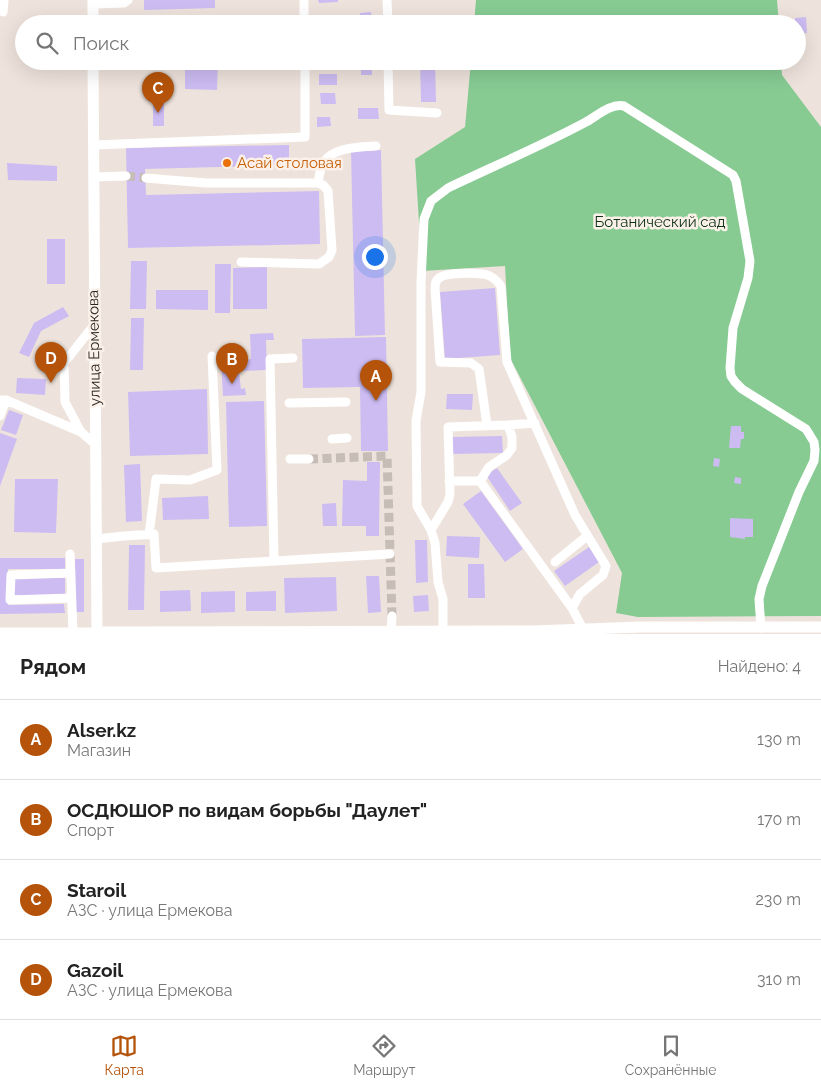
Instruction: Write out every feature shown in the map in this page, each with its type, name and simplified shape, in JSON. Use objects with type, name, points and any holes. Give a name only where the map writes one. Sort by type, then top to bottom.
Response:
[{"type":"main road","points":[[93,2],[93,15]]},
{"type":"main road","name":"улица Ермекова","points":[[93,70],[97,633]]},
{"type":"main road","points":[[97,633],[403,633],[443,631],[507,633],[821,628]]},
{"type":"street","points":[[4,0],[4,12]]},
{"type":"street","points":[[93,2],[124,2],[128,0]]},
{"type":"street","points":[[304,0],[304,15]]},
{"type":"street","points":[[387,0],[388,15]]},
{"type":"street","points":[[93,145],[305,137],[304,70]]},
{"type":"street","points":[[388,70],[389,110],[437,113]]},
{"type":"street","points":[[443,631],[442,599],[438,582],[435,543],[431,530],[417,506],[416,421],[422,392],[421,282],[424,219],[427,207],[431,201],[448,188],[619,105],[624,106],[734,175],[750,261],[748,278],[734,328],[731,376],[742,389],[806,429],[814,442],[814,461],[799,492],[762,586],[754,630]]},
{"type":"street","points":[[318,183],[322,165],[327,158],[350,147],[376,146]]},
{"type":"street","points":[[93,177],[126,176]]},
{"type":"street","points":[[146,178],[206,183],[318,183],[328,191],[332,250],[329,257],[319,264],[241,262]]},
{"type":"street","points":[[487,425],[479,369],[471,363],[440,362],[434,288],[439,277],[445,275],[488,275],[495,279],[502,287],[507,362],[535,422],[574,515],[604,562],[606,571],[580,594],[572,608]]},
{"type":"street","points":[[81,432],[65,402],[64,362],[94,325]]},
{"type":"street","points":[[149,535],[156,479],[190,480],[217,470],[212,356]]},
{"type":"street","points":[[274,561],[270,358],[293,358]]},
{"type":"street","points":[[0,416],[3,400],[81,432],[95,444]]},
{"type":"street","points":[[289,403],[346,402]]},
{"type":"street","points":[[431,530],[448,502],[450,494],[448,427],[535,422]]},
{"type":"street","points":[[480,481],[489,467],[506,455],[512,448],[512,437],[508,425]]},
{"type":"street","points":[[332,439],[347,438]]},
{"type":"street","points":[[290,459],[309,458]]},
{"type":"street","points":[[449,481],[480,481]]},
{"type":"street","points":[[480,481],[572,608],[577,631]]},
{"type":"street","points":[[96,539],[154,534],[156,568],[390,554]]},
{"type":"street","points":[[555,562],[587,536]]},
{"type":"street","points":[[70,554],[73,633]]},
{"type":"street","points":[[71,573],[11,575],[10,600],[72,598]]},
{"type":"street","points":[[390,632],[392,616]]},
{"type":"street","points":[[3,632],[97,633]]},
{"type":"green space","points":[[476,0],[777,0],[778,15],[475,15]]},
{"type":"green space","name":"Ботанический сад","points":[[470,70],[782,70],[782,75],[821,127],[821,616],[638,617],[616,613],[622,573],[510,358],[505,266],[422,271],[415,159],[465,127]]},
{"type":"building","points":[[144,0],[215,0],[215,8],[144,10]]},
{"type":"building","points":[[318,0],[338,0],[338,2],[319,3]]},
{"type":"building","points":[[371,12],[371,15],[360,15],[360,13]]},
{"type":"building","points":[[185,70],[218,70],[217,90],[185,89]]},
{"type":"building","points":[[361,70],[372,70],[372,75],[361,75]]},
{"type":"building","points":[[420,70],[435,70],[436,102],[421,102]]},
{"type":"building","points":[[319,74],[337,74],[337,85],[319,85]]},
{"type":"building","points":[[320,93],[335,93],[336,104],[321,104]]},
{"type":"building","points":[[153,99],[164,99],[164,126],[153,126]]},
{"type":"building","points":[[358,108],[378,108],[379,119],[358,119]]},
{"type":"building","points":[[317,117],[330,117],[331,126],[317,127]]},
{"type":"building","points":[[289,145],[289,165],[145,169],[146,195],[319,191],[320,244],[128,248],[126,148]]},
{"type":"building","points":[[381,150],[385,335],[355,336],[351,151]]},
{"type":"building","points":[[7,163],[57,166],[57,181],[8,180]]},
{"type":"building","points":[[47,239],[65,239],[65,284],[47,284]]},
{"type":"building","points":[[131,261],[147,261],[146,309],[130,309]]},
{"type":"building","points":[[215,264],[231,264],[230,313],[215,313]]},
{"type":"building","points":[[267,267],[267,309],[233,309],[233,268]]},
{"type":"building","points":[[495,288],[500,355],[445,359],[440,292]]},
{"type":"building","points":[[156,290],[208,290],[208,310],[156,309]]},
{"type":"building","points":[[63,307],[69,316],[41,331],[29,357],[19,353],[34,323]]},
{"type":"building","points":[[131,318],[144,318],[143,370],[130,370]]},
{"type":"building","points":[[273,333],[274,340],[266,340],[267,370],[239,371],[241,389],[245,388],[246,395],[223,396],[221,361],[235,360],[235,366],[246,366],[246,360],[251,359],[250,334]]},
{"type":"building","points":[[386,337],[388,451],[361,451],[360,387],[303,388],[302,339]]},
{"type":"building","points":[[17,378],[46,379],[45,395],[16,393]]},
{"type":"building","points":[[207,389],[208,454],[130,456],[128,392]]},
{"type":"building","points":[[447,394],[473,394],[472,410],[446,409]]},
{"type":"building","points":[[264,401],[267,526],[229,527],[226,402]]},
{"type":"building","points":[[9,410],[23,415],[16,435],[1,430]]},
{"type":"building","points":[[731,426],[741,426],[741,432],[744,432],[744,439],[741,439],[740,448],[729,448]]},
{"type":"building","points":[[0,433],[17,439],[0,486]]},
{"type":"building","points":[[502,436],[503,453],[452,454],[452,437]]},
{"type":"building","points":[[714,458],[720,459],[719,467],[713,466]]},
{"type":"building","points":[[367,462],[380,462],[379,536],[366,536],[366,526],[342,526],[343,480],[367,481]]},
{"type":"building","points":[[140,464],[142,521],[126,522],[124,465]]},
{"type":"building","points":[[497,468],[522,503],[510,511],[486,475]]},
{"type":"building","points":[[735,477],[741,478],[741,484],[734,483]]},
{"type":"building","points":[[15,479],[58,479],[56,533],[14,532]]},
{"type":"building","points":[[481,491],[523,549],[505,562],[463,504]]},
{"type":"building","points":[[208,496],[209,519],[163,520],[162,498]]},
{"type":"building","points":[[336,503],[337,526],[323,526],[322,504]]},
{"type":"building","points":[[730,518],[753,519],[753,537],[745,537],[745,539],[730,537]]},
{"type":"building","points":[[447,536],[480,537],[479,558],[446,556]]},
{"type":"building","points":[[415,540],[427,540],[428,582],[416,583]]},
{"type":"building","points":[[129,545],[145,545],[144,610],[128,610]]},
{"type":"building","points":[[589,547],[599,562],[565,586],[554,571]]},
{"type":"building","points":[[0,558],[65,558],[65,569],[8,569],[8,605],[64,604],[65,613],[0,614]]},
{"type":"building","points":[[75,559],[84,559],[84,612],[76,612]]},
{"type":"building","points":[[468,564],[484,564],[485,598],[468,598]]},
{"type":"building","points":[[366,576],[379,576],[381,612],[368,613]]},
{"type":"building","points":[[336,577],[337,611],[285,613],[284,578]]},
{"type":"building","points":[[13,578],[65,578],[65,595],[13,595]]},
{"type":"building","points":[[190,590],[191,611],[160,612],[160,591]]},
{"type":"building","points":[[235,591],[235,612],[201,613],[201,592]]},
{"type":"building","points":[[276,591],[276,611],[246,611],[246,592]]},
{"type":"building","points":[[428,595],[429,611],[414,612],[413,596]]},
{"type":"tunnel","points":[[126,176],[146,178]]},
{"type":"tunnel","points":[[309,459],[387,456],[392,616]]},
{"type":"place","name":"Staroil","points":[[158,113]]},
{"type":"place","name":"Асай столовая","points":[[227,163]]},
{"type":"place","name":"Gazoil","points":[[51,383]]},
{"type":"place","name":"ОСДЮШОР по видам борьбы \"Даулет\"","points":[[232,384]]},
{"type":"place","name":"Alser.kz","points":[[376,401]]}]
